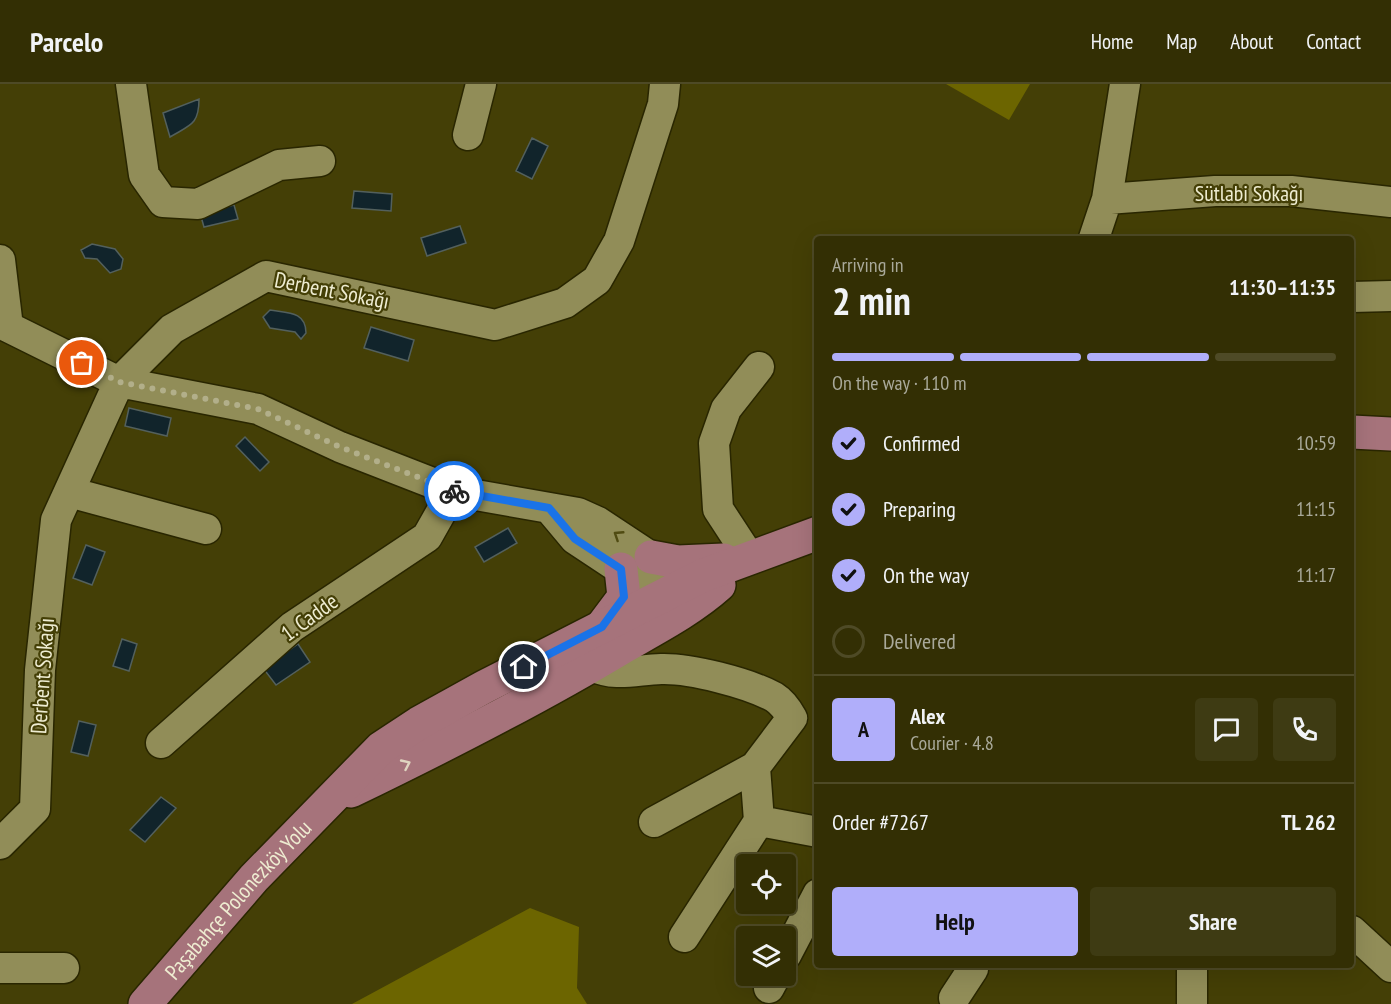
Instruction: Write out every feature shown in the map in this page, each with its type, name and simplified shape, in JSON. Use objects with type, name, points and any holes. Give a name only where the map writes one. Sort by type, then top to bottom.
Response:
[{"type":"main road","points":[[1354,432],[1391,434]]},
{"type":"main road","name":"Paşabahçe Polonezköy Yolu","points":[[146,1004],[254,878],[334,799],[381,748],[419,723],[602,627],[673,599],[711,592],[750,558],[814,534]]},
{"type":"main road","points":[[651,557],[678,562],[750,558]]},
{"type":"main road","points":[[602,627],[624,597],[621,569]]},
{"type":"main road","name":"Paşabahçe Polonezköy Yolu","points":[[334,799],[470,734],[592,666],[673,599]]},
{"type":"main road","points":[[521,706],[549,678],[659,614],[673,599]]},
{"type":"street","points":[[131,84],[144,176],[163,202],[198,204],[279,165],[320,161]]},
{"type":"street","points":[[468,135],[481,84]]},
{"type":"street","name":"Derbent Sokağı","points":[[0,844],[35,808],[40,670],[56,520],[119,382],[172,329],[266,276],[495,325],[565,303],[597,280],[619,241],[663,104],[665,84]]},
{"type":"street","points":[[1095,236],[1107,200],[1125,84]]},
{"type":"street","name":"Sütlabi Sokağı","points":[[1107,200],[1215,191],[1291,191],[1391,202]]},
{"type":"street","points":[[0,260],[4,330],[119,382],[258,409],[340,447],[453,491],[578,513],[598,522],[651,557],[667,576],[673,599]]},
{"type":"street","points":[[1354,297],[1391,297]]},
{"type":"street","points":[[750,558],[718,509],[714,443],[726,409],[759,367]]},
{"type":"street","name":"1. Cadde","points":[[160,743],[292,627],[427,537],[453,491]]},
{"type":"street","points":[[69,492],[206,529]]},
{"type":"street","points":[[549,508],[575,539],[673,599]]},
{"type":"street","points":[[592,666],[608,673],[662,669],[701,672],[773,697],[784,705],[792,718],[755,767],[654,822]]},
{"type":"street","points":[[684,937],[759,821],[755,767]]},
{"type":"street","points":[[759,821],[814,831]]},
{"type":"street","points":[[796,936],[814,902]]},
{"type":"street","points":[[1354,933],[1391,967]]},
{"type":"street","points":[[0,968],[64,968]]},
{"type":"street","points":[[954,998],[972,968]]},
{"type":"street","points":[[1192,968],[1192,1004]]},
{"type":"shaded area","points":[[946,84],[1030,84],[1009,120]]},
{"type":"shaded area","points":[[530,908],[579,927],[577,988],[587,1004],[352,1004]]},
{"type":"water","points":[[199,99],[199,108],[192,123],[170,137],[163,113]]},
{"type":"water","points":[[532,138],[548,146],[532,179],[516,171]]},
{"type":"water","points":[[354,191],[392,194],[391,211],[352,208]]},
{"type":"water","points":[[234,205],[238,219],[204,227],[200,213]]},
{"type":"water","points":[[460,226],[466,243],[427,256],[421,238]]},
{"type":"water","points":[[92,244],[115,249],[123,259],[121,269],[110,273],[97,259],[85,258],[81,250]]},
{"type":"water","points":[[270,310],[299,317],[303,321],[306,333],[301,339],[295,332],[270,328],[263,317]]},
{"type":"water","points":[[371,327],[414,340],[408,361],[364,348]]},
{"type":"water","points":[[129,408],[171,418],[167,436],[125,426]]},
{"type":"water","points":[[245,437],[269,462],[260,471],[236,446]]},
{"type":"water","points":[[508,528],[517,543],[484,562],[475,547]]},
{"type":"water","points":[[86,545],[105,552],[92,585],[73,578]]},
{"type":"water","points":[[122,639],[137,644],[129,671],[113,666]]},
{"type":"water","points":[[298,644],[310,662],[276,685],[263,668]]},
{"type":"water","points":[[79,721],[96,725],[88,756],[71,752]]},
{"type":"water","points":[[161,797],[176,808],[145,842],[130,830]]},
{"type":"way so far","points":[[82,363],[119,382],[258,409],[340,447],[454,491]]},
{"type":"route","points":[[454,491],[549,508],[575,539],[621,569],[625,586],[624,597],[602,627],[524,667]]}]
